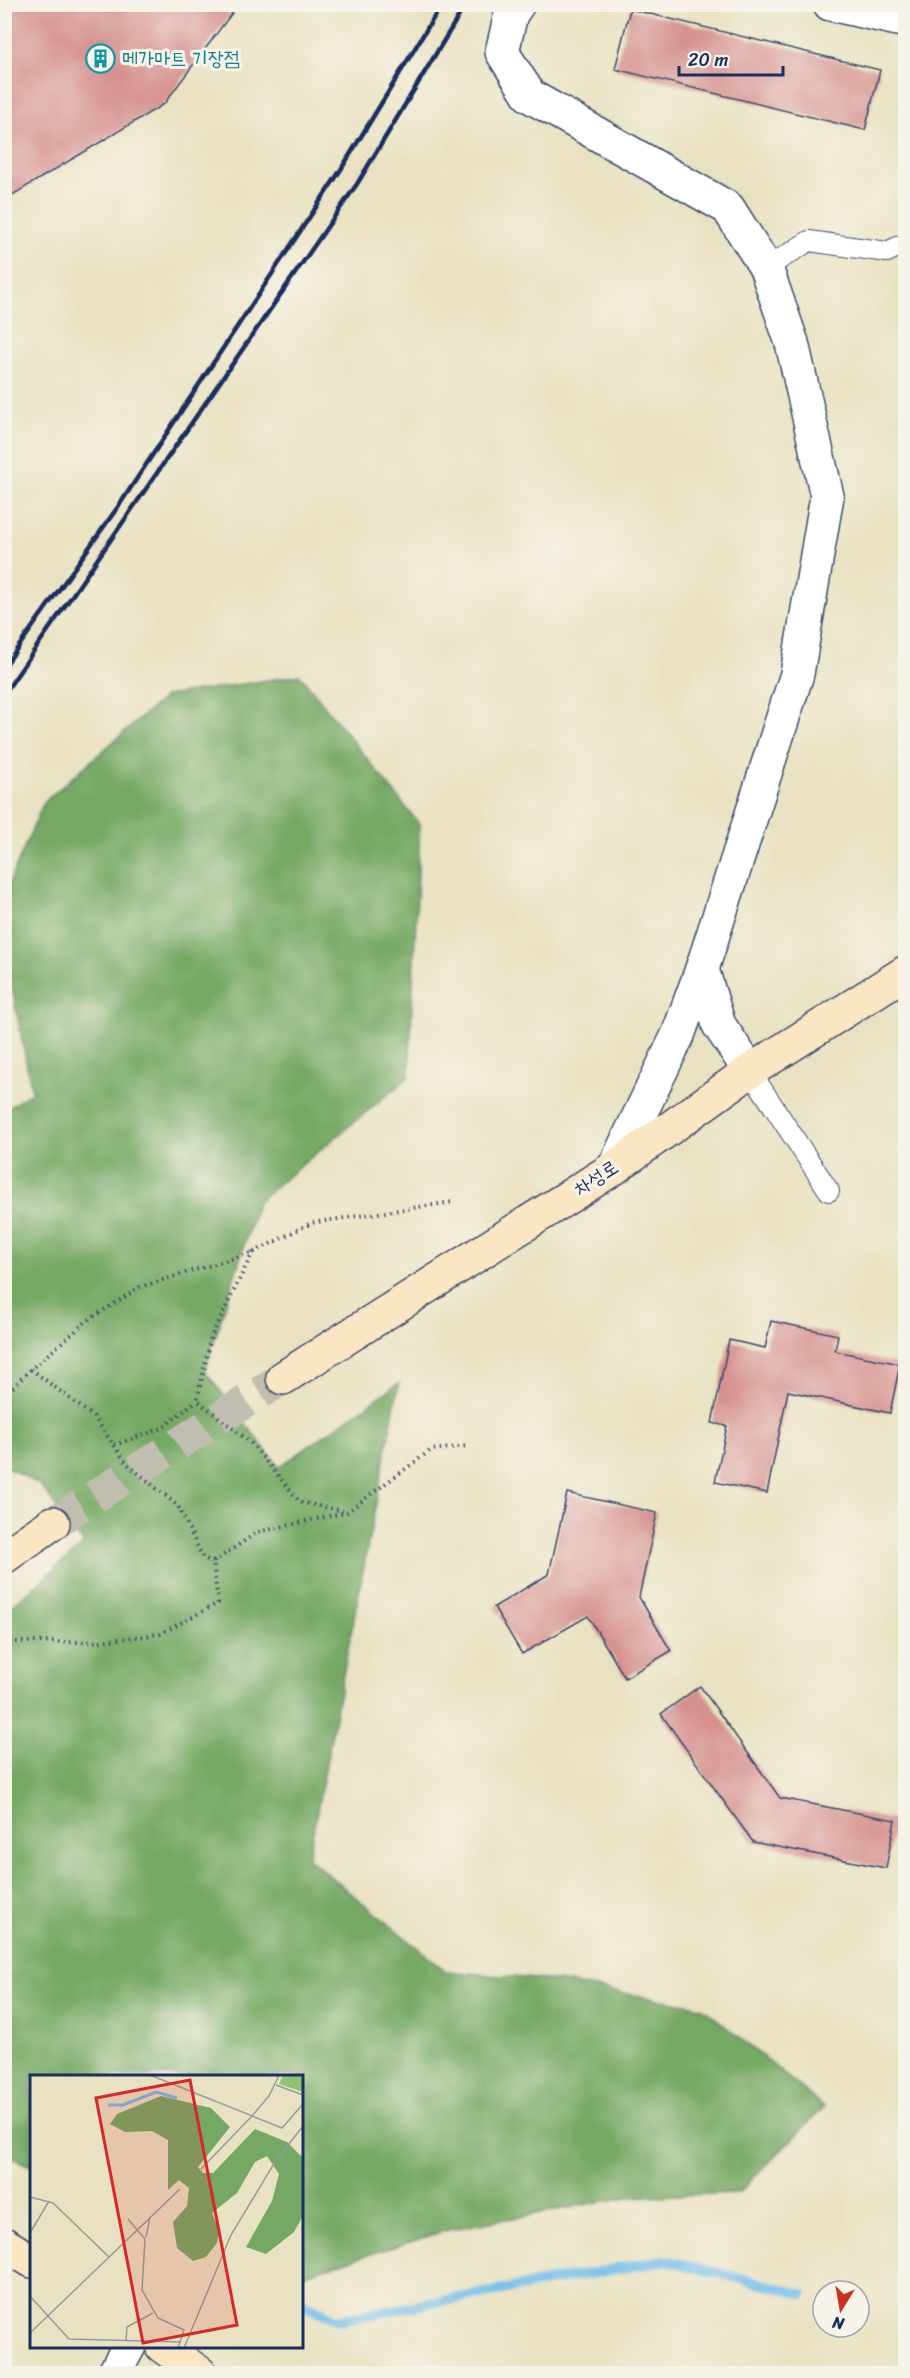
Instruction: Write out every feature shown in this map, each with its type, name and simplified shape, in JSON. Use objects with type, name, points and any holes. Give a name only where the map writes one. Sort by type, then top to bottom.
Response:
[{"type":"main road","name":"차성로","points":[[283,1378],[614,1168],[750,1071],[906,972]]},
{"type":"main road","points":[[4,1557],[53,1523]]},
{"type":"main road","points":[[4,2244],[30,2260]]},
{"type":"main road","points":[[165,2348],[201,2373]]},
{"type":"street","points":[[518,4],[511,14],[502,52],[530,96],[728,208],[766,268],[792,343],[828,496],[797,674],[702,969],[678,1035],[614,1168]]},
{"type":"street","points":[[830,4],[906,21]]},
{"type":"street","points":[[702,969],[719,1025],[750,1071]]},
{"type":"street","points":[[114,2373],[128,2348]]},
{"type":"lane","points":[[766,268],[809,241],[887,252],[906,243]]},
{"type":"lane","points":[[750,1071],[829,1191]]},
{"type":"path","points":[[4,1396],[31,1369],[87,1321],[141,1287],[254,1252],[311,1223],[453,1202]]},
{"type":"path","points":[[114,1444],[163,1428],[197,1400],[211,1337],[254,1252]]},
{"type":"path","points":[[31,1369],[94,1417],[127,1464],[178,1506],[203,1558],[213,1562]]},
{"type":"path","points":[[197,1400],[250,1442],[300,1502],[347,1512]]},
{"type":"path","points":[[213,1562],[258,1532],[347,1512],[432,1450],[468,1446]]},
{"type":"path","points":[[4,1642],[93,1642],[160,1635],[218,1604],[213,1562]]},
{"type":"green space","points":[[300,675],[420,825],[409,1077],[258,1201],[205,1371],[279,1467],[399,1383],[308,1858],[446,1971],[557,1981],[702,2007],[824,2107],[739,2193],[627,2197],[452,2229],[303,2275],[303,2075],[30,2075],[30,2166],[5,2155],[4,1612],[84,1544],[40,1485],[5,1466],[5,1110],[32,1092],[5,952],[5,892],[44,802],[166,696]]},
{"type":"building","name":"메가마트 기장점","points":[[4,4],[226,4],[232,13],[164,104],[4,200]]},
{"type":"building","points":[[630,9],[880,70],[865,130],[615,69]]},
{"type":"building","points":[[771,1321],[838,1335],[835,1351],[900,1364],[890,1413],[788,1391],[767,1493],[715,1482],[727,1426],[712,1423],[729,1340],[765,1348]]},
{"type":"building","points":[[567,1493],[657,1513],[639,1597],[671,1651],[625,1678],[588,1616],[522,1654],[494,1607],[549,1574]]},
{"type":"building","points":[[700,1686],[780,1798],[895,1820],[886,1868],[753,1842],[661,1714]]},
{"type":"waterway","points":[[303,2303],[338,2320],[665,2260],[803,2294]]},
{"type":"tunnel","points":[[53,1523],[283,1378]]},
{"type":"railway","points":[[4,667],[120,504],[340,171],[442,4]]},
{"type":"railway","points":[[4,694],[357,184],[466,4]]},
{"type":"place","name":"메가마트 기장점","points":[[101,58]]}]
